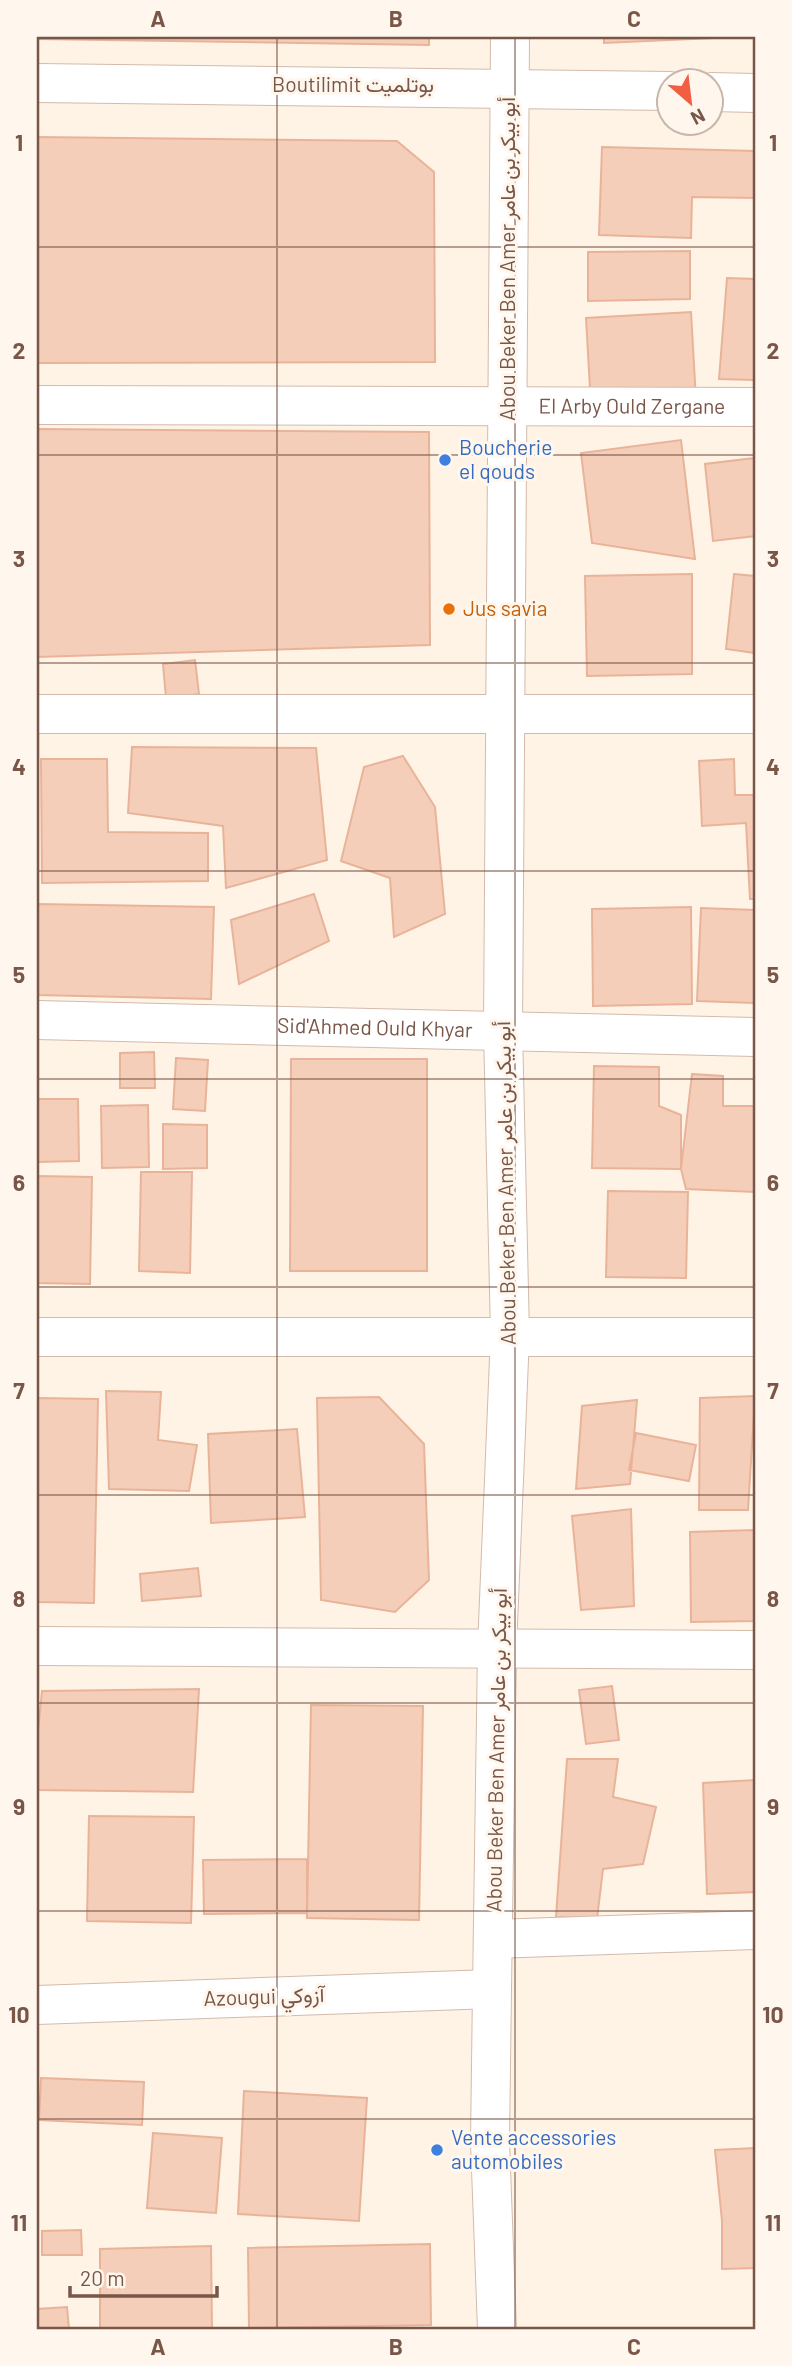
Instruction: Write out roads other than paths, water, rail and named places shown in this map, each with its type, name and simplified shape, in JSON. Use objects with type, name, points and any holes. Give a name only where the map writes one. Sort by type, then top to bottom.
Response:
[{"type":"street","name":"Abou Beker Ben Amer أبو بيكر بن عامر","points":[[497,2329],[490,2142],[497,1648],[510,1335],[503,1029],[510,37]]},
{"type":"street","name":"Boutilimit بوتلميت","points":[[37,83],[656,91]]},
{"type":"street","points":[[726,92],[755,93]]},
{"type":"street","name":"El Arby Ould Zergane","points":[[37,405],[755,407]]},
{"type":"street","points":[[37,714],[755,714]]},
{"type":"street","name":"Sid'Ahmed Ould Khyar","points":[[37,1020],[755,1037]]},
{"type":"street","points":[[37,1336],[755,1337]]},
{"type":"street","points":[[37,1646],[755,1650]]},
{"type":"street","points":[[493,1939],[755,1930]]},
{"type":"street","name":"Azougui آزوكي","points":[[37,2005],[492,1989]]},
{"type":"place","name":"Boucherie el qouds","points":[[445,460]]},
{"type":"place","name":"Jus savia","points":[[449,609]]},
{"type":"place","name":"Vente accessories automobiles","points":[[437,2150]]}]
